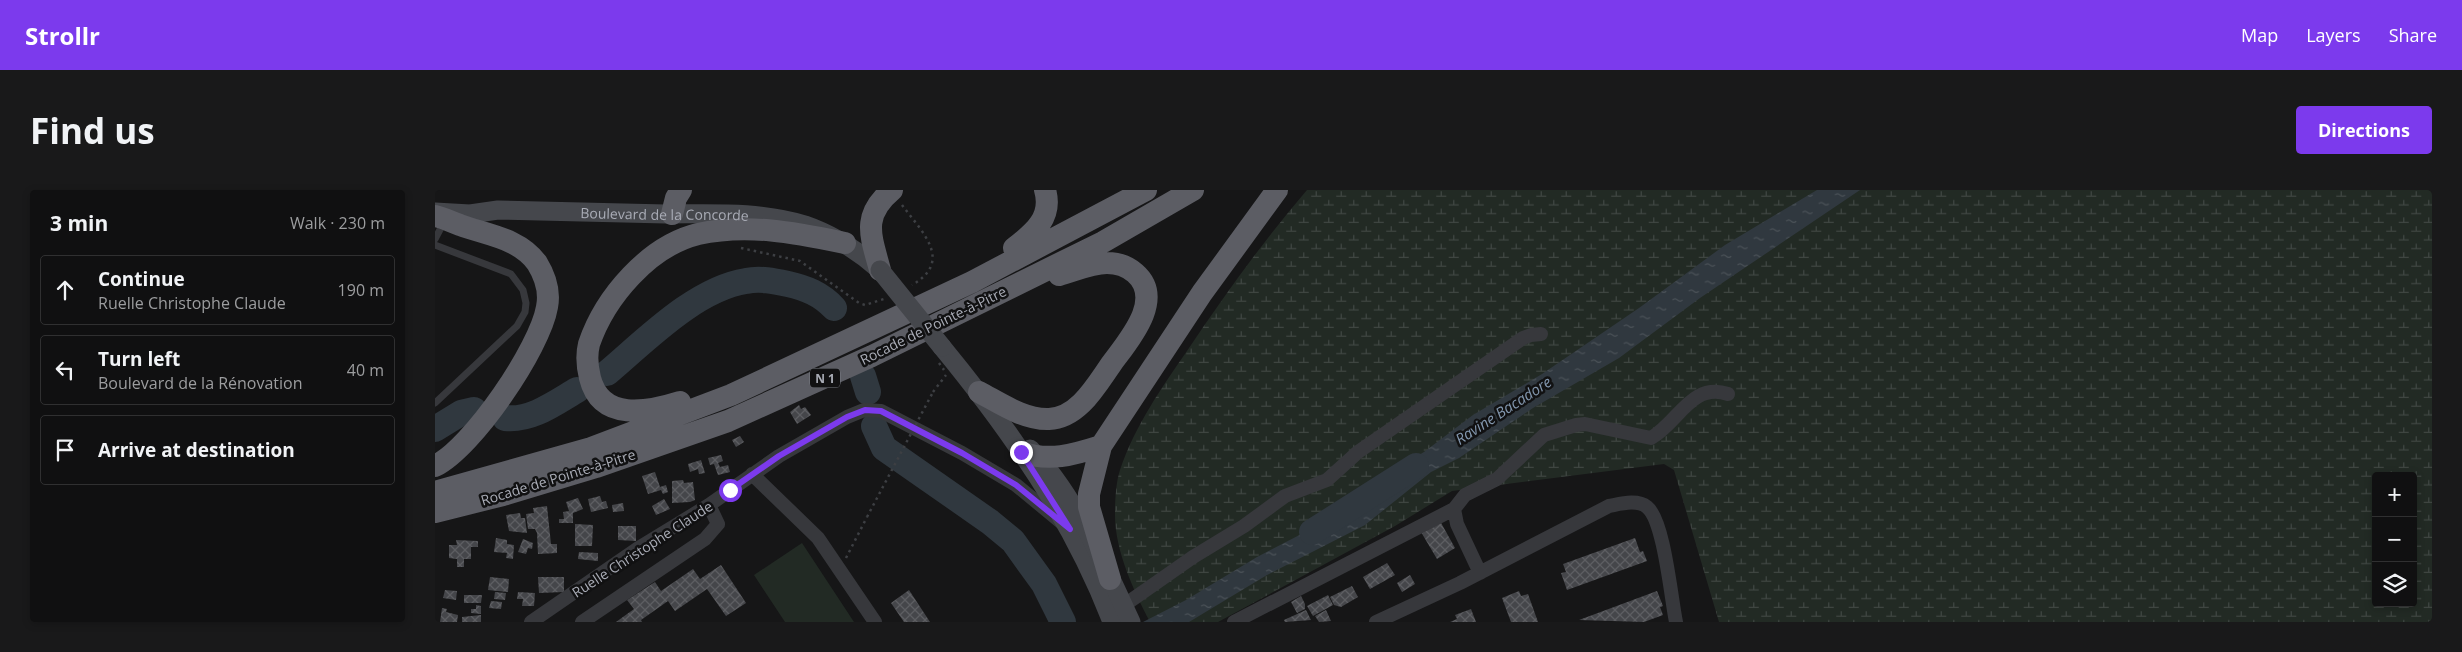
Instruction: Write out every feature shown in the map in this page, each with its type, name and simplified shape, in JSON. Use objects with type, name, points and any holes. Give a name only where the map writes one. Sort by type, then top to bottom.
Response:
[{"type":"highway","points":[[672,214],[676,198],[681,190]]},
{"type":"highway","points":[[880,270],[870,227],[873,212],[879,201],[892,190]]},
{"type":"highway","points":[[972,282],[986,265],[1011,251],[1038,229],[1044,219],[1046,208],[1045,190]]},
{"type":"highway","name":"Rocade de Pointe-à-Pitre","points":[[435,492],[591,448],[679,416],[770,377],[972,282],[1146,190]]},
{"type":"highway","name":"Rocade de Pointe-à-Pitre","points":[[435,512],[503,495],[596,467],[728,421],[872,356],[1103,242],[1193,190]]},
{"type":"highway","points":[[1110,579],[1089,507],[1089,494],[1101,446],[1202,293],[1277,190]]},
{"type":"highway","points":[[435,466],[455,452],[475,431],[532,348],[543,326],[548,305],[547,287],[543,275],[526,251],[507,241],[438,216]]},
{"type":"highway","points":[[770,377],[733,385],[659,409],[641,412],[625,410],[606,402],[596,392],[591,382],[587,358],[589,344],[599,321],[611,303],[642,265],[666,247],[696,235],[731,229],[794,233],[845,243]]},
{"type":"highway","points":[[971,306],[1055,276],[1105,263],[1118,264],[1130,269],[1139,277],[1145,287],[1145,310],[1139,325],[1086,398],[1071,412],[1050,419],[1031,417],[979,392]]},
{"type":"highway","points":[[1029,454],[1073,455],[1101,446]]},
{"type":"main road","name":"Boulevard de la Concorde","points":[[438,216],[498,210],[672,214],[770,218],[805,226],[845,243],[880,270],[1029,454]]},
{"type":"main road","points":[[1029,454],[1070,529],[1124,618]]},
{"type":"main road","points":[[1029,454],[1071,501],[1110,579],[1124,618]]},
{"type":"street","points":[[1124,618],[1193,557],[1244,526],[1285,496],[1327,480],[1357,452],[1523,338],[1541,334]]},
{"type":"street","points":[[1234,622],[1454,509],[1465,495],[1497,479],[1544,435],[1585,424],[1651,438],[1664,429],[1692,399],[1715,390],[1728,394]]},
{"type":"street","name":"Ruelle Christophe Claude","points":[[531,622],[637,549],[709,505],[752,474],[847,417],[865,410],[881,411],[962,453],[1016,485],[1070,529]]},
{"type":"street","points":[[752,474],[818,538],[875,622]]},
{"type":"street","points":[[1376,622],[1479,573],[1609,506],[1633,502],[1646,506],[1661,533],[1676,622]]},
{"type":"street","points":[[582,622],[705,539],[718,524],[709,505]]},
{"type":"street","points":[[1454,509],[1457,524],[1479,573]]},
{"type":"lane","points":[[435,239],[438,216]]},
{"type":"lane","points":[[435,245],[511,274],[523,290],[526,303],[525,312],[517,326],[435,403]]},
{"type":"path","points":[[840,570],[933,392],[947,374]]},
{"type":"green space","points":[[1307,190],[2432,190],[2432,622],[1719,622],[1674,470],[1664,464],[1452,491],[1395,526],[1218,622],[1150,622],[1132,584],[1118,543],[1115,510],[1120,470],[1133,437],[1160,391],[1231,287]]},
{"type":"green space","points":[[802,543],[854,622],[785,622],[754,575]]},
{"type":"water","points":[[1817,190],[1860,190],[1700,298],[1619,358],[1533,408],[1459,458],[1431,472],[1365,525],[1267,575],[1189,622],[1143,622],[1186,600],[1257,557],[1342,513],[1385,486],[1386,475],[1424,452],[1473,415],[1542,374],[1639,308],[1725,245]]},
{"type":"building","points":[[799,405],[801,409],[805,407],[811,415],[797,424],[790,412]]},
{"type":"building","points":[[740,436],[744,442],[736,447],[732,440]]},
{"type":"building","points":[[721,455],[723,461],[718,463],[720,467],[728,465],[730,472],[718,475],[714,464],[710,465],[708,458]]},
{"type":"building","points":[[701,460],[705,473],[699,474],[698,469],[690,472],[688,464]]},
{"type":"building","points":[[655,472],[660,487],[666,485],[668,492],[663,494],[661,490],[648,494],[642,476]]},
{"type":"building","points":[[683,480],[684,483],[693,482],[695,500],[672,503],[672,481]]},
{"type":"building","points":[[600,496],[602,502],[606,501],[608,508],[591,512],[588,499]]},
{"type":"building","points":[[578,498],[583,509],[573,513],[573,523],[559,523],[559,519],[564,519],[563,512],[569,511],[566,502]]},
{"type":"building","points":[[664,499],[670,509],[656,515],[652,506]]},
{"type":"building","points":[[623,503],[624,511],[613,512],[612,505]]},
{"type":"building","points":[[547,506],[551,544],[557,544],[557,553],[538,554],[537,533],[535,529],[528,529],[526,514],[534,513],[533,508]]},
{"type":"building","points":[[520,513],[521,518],[525,518],[527,533],[509,531],[506,515]]},
{"type":"building","points":[[1440,521],[1455,548],[1437,559],[1421,532]]},
{"type":"building","points":[[575,524],[593,525],[592,546],[575,546]]},
{"type":"building","points":[[618,526],[636,526],[636,541],[618,540]]},
{"type":"building","points":[[496,538],[507,540],[507,544],[514,545],[513,559],[506,558],[507,553],[494,552]]},
{"type":"building","points":[[1635,538],[1640,552],[1643,551],[1647,561],[1567,590],[1561,573],[1566,572],[1563,564]]},
{"type":"building","points":[[523,539],[533,543],[532,549],[528,548],[526,554],[518,552]]},
{"type":"building","points":[[456,540],[478,541],[478,547],[471,547],[471,559],[464,559],[464,567],[457,567],[457,559],[449,558],[449,545],[457,545]]},
{"type":"building","points":[[579,552],[598,553],[598,561],[578,559]]},
{"type":"building","points":[[1387,563],[1395,575],[1370,589],[1363,577]]},
{"type":"building","points":[[721,565],[746,603],[726,616],[707,589],[675,611],[668,601],[641,620],[642,622],[616,622],[634,609],[627,600],[655,582],[661,591],[693,569],[700,579]]},
{"type":"building","points":[[1410,575],[1415,584],[1402,592],[1397,583]]},
{"type":"building","points":[[490,577],[509,579],[508,592],[488,590]]},
{"type":"building","points":[[538,577],[564,577],[564,592],[539,593]]},
{"type":"building","points":[[1352,586],[1358,597],[1341,607],[1334,605],[1330,597]]},
{"type":"building","points":[[445,590],[457,591],[456,600],[443,598]]},
{"type":"building","points":[[909,590],[930,622],[904,622],[891,603]]},
{"type":"building","points":[[1519,591],[1521,596],[1528,594],[1538,622],[1511,622],[1502,598]]},
{"type":"building","points":[[1657,591],[1663,606],[1660,607],[1663,615],[1644,622],[1579,620]]},
{"type":"building","points":[[495,592],[506,593],[505,600],[494,599]]},
{"type":"building","points":[[518,592],[535,593],[534,606],[522,606],[523,599],[517,599]]},
{"type":"building","points":[[464,595],[482,595],[481,603],[464,603]]},
{"type":"building","points":[[1328,595],[1333,605],[1313,616],[1307,606]]},
{"type":"building","points":[[1301,596],[1305,609],[1297,613],[1291,602]]},
{"type":"building","points":[[491,601],[502,602],[501,609],[489,608]]},
{"type":"building","points":[[476,605],[481,606],[481,614],[471,613],[471,609],[476,609]]},
{"type":"building","points":[[442,608],[447,609],[446,612],[458,615],[457,622],[440,622]]},
{"type":"building","points":[[1471,609],[1476,622],[1450,622],[1457,619],[1455,615]]},
{"type":"building","points":[[1306,610],[1311,620],[1285,622],[1284,620]]},
{"type":"building","points":[[1326,610],[1331,621],[1319,622],[1315,616]]},
{"type":"building","points":[[481,615],[481,622],[462,622],[462,617]]},
{"type":"waterway","points":[[607,373],[672,318],[708,294],[727,286],[757,280],[783,283],[813,292],[834,308]]},
{"type":"waterway","points":[[863,376],[868,392]]},
{"type":"waterway","points":[[505,418],[524,417],[533,414],[577,390]]},
{"type":"waterway","points":[[435,429],[461,413],[474,410]]},
{"type":"waterway","points":[[874,426],[884,448],[990,522],[1013,541],[1044,584],[1063,622]]},
{"type":"waterway","name":"Ravine Bacadore","points":[[1312,532],[1416,466]]},
{"type":"route","points":[[730,490],[779,456],[822,430],[865,410],[881,411],[962,453],[1016,485],[1070,529],[1056,504],[1021,452]]}]
